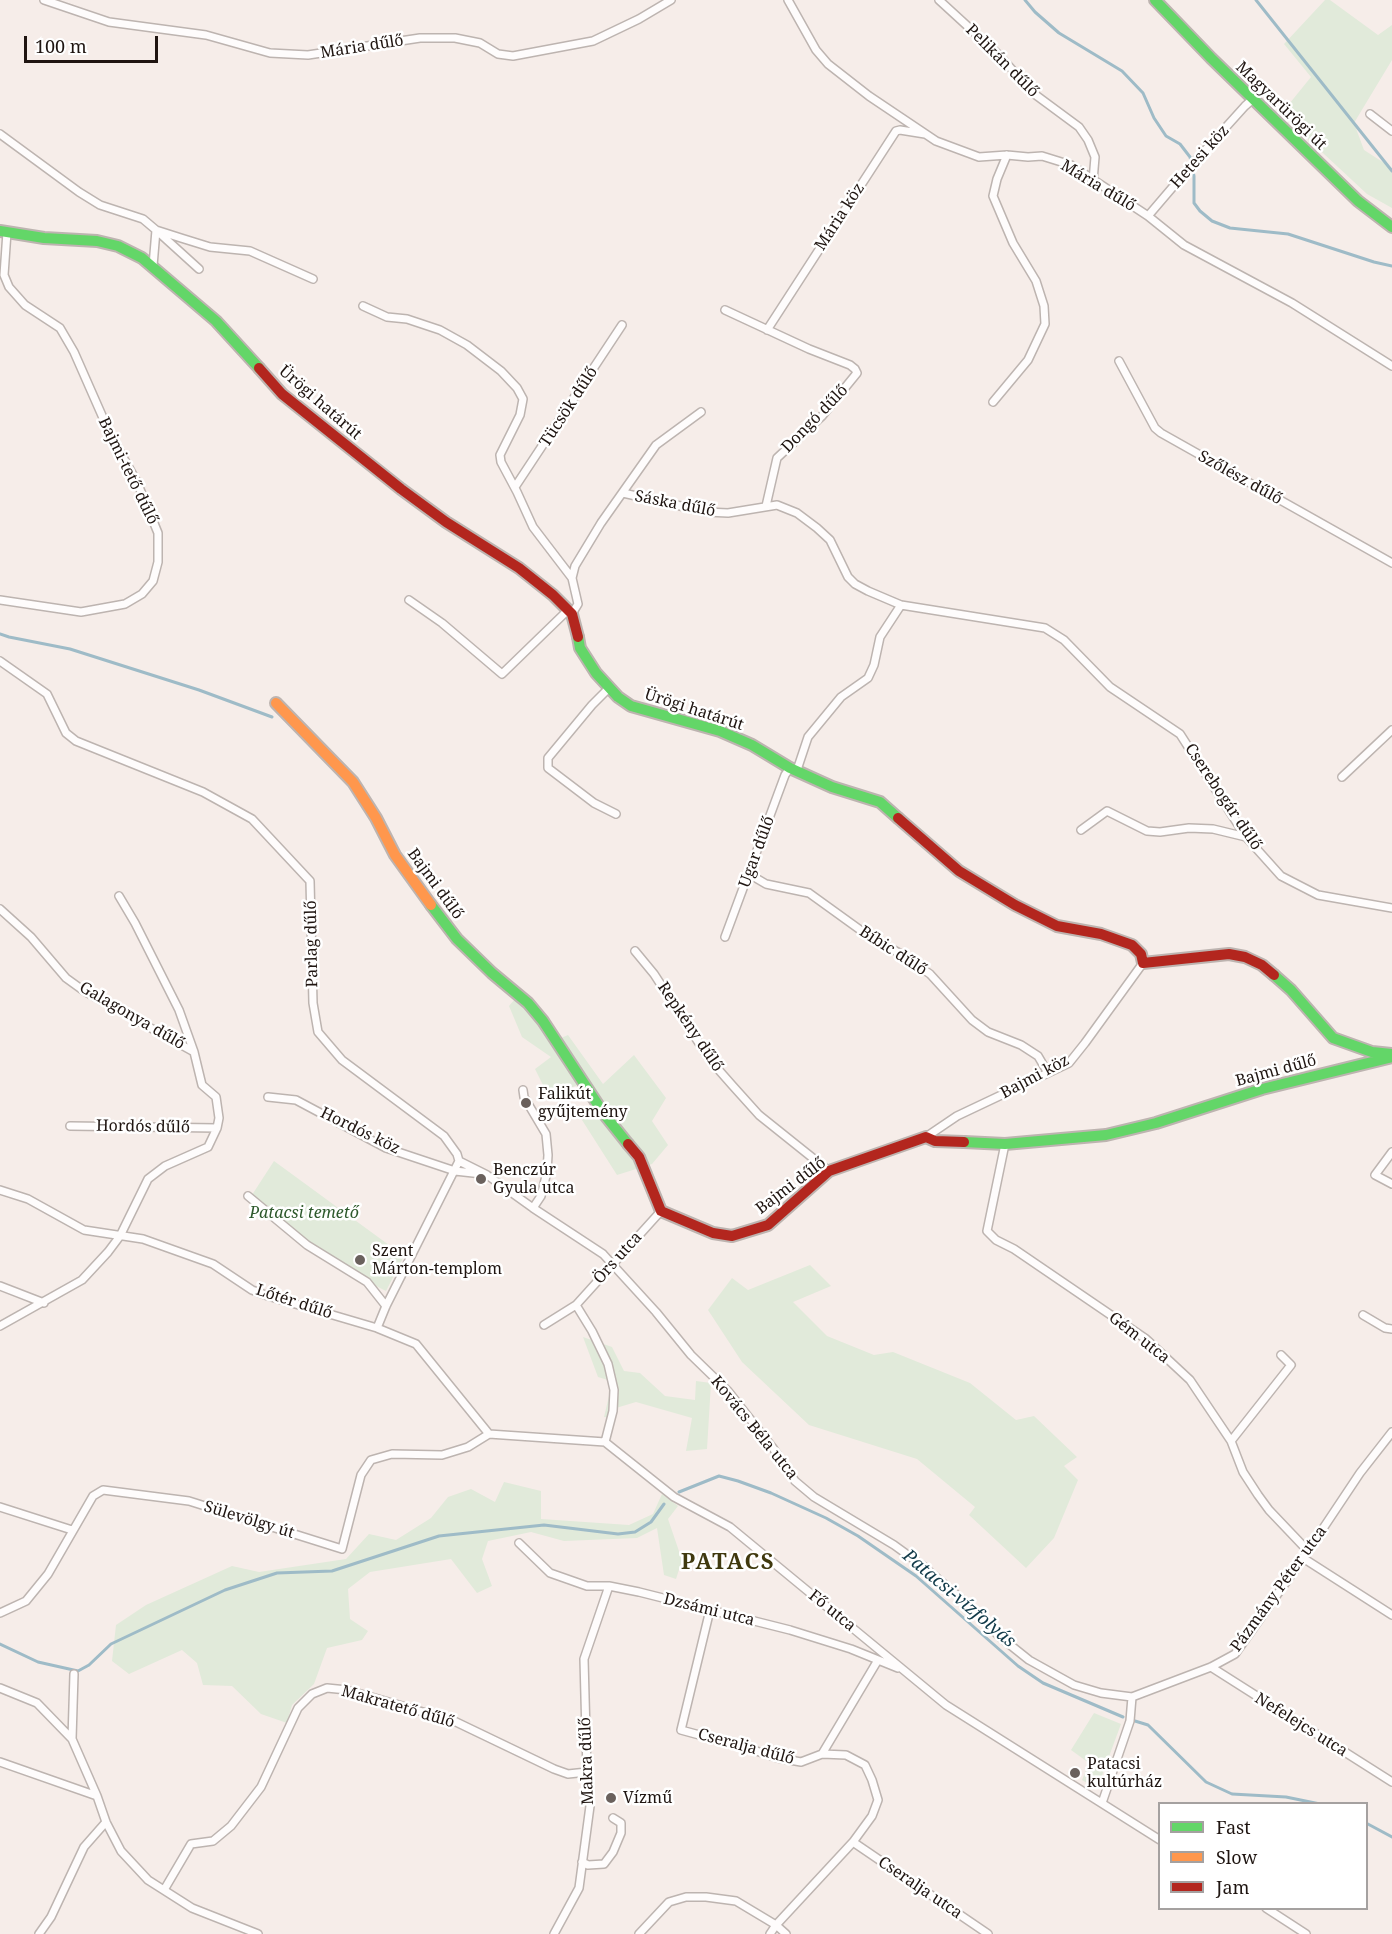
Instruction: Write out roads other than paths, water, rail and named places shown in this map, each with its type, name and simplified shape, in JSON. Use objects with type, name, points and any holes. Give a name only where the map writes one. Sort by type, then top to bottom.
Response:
[{"type":"street","name":"Mária dűlő","points":[[44,0],[110,22],[206,35],[270,53],[308,56],[420,38],[455,38],[480,44],[498,54],[513,56],[593,41],[639,19],[671,0]]},
{"type":"street","name":"Mária dűlő","points":[[788,0],[816,50],[828,64],[869,96],[936,141],[979,157],[1007,154],[1042,156],[1071,165],[1148,216],[1184,245],[1292,303],[1392,366]]},
{"type":"street","name":"Pelikán dűlő","points":[[939,0],[999,55],[1033,93],[1079,127],[1088,140],[1095,158],[1093,181]]},
{"type":"street","name":"Magyarürögi út","points":[[1155,0],[1358,201],[1392,227]]},
{"type":"street","name":"Hetesi köz","points":[[1148,216],[1253,99]]},
{"type":"street","points":[[1370,114],[1392,131]]},
{"type":"street","name":"Mária köz","points":[[767,330],[896,131],[928,135]]},
{"type":"street","points":[[0,135],[100,205],[142,219],[199,269]]},
{"type":"street","points":[[993,402],[1028,360],[1045,324],[1044,306],[1036,281],[1012,243],[993,196],[1007,154]]},
{"type":"street","points":[[153,266],[156,230]]},
{"type":"street","points":[[156,230],[210,247],[250,251],[313,279]]},
{"type":"street","name":"Ürögi határút","points":[[4,231],[44,238],[97,241],[118,246],[153,266],[216,321],[282,394],[401,489],[446,522],[519,568],[553,595],[569,613],[580,648],[596,673],[618,697],[631,706],[720,731],[832,787],[880,802],[959,871],[1015,905],[1057,926],[1101,934],[1132,945],[1141,954],[1143,963]]},
{"type":"street","name":"Bajmi-tető dűlő","points":[[0,600],[81,612],[125,604],[142,594],[153,581],[158,562],[158,533],[137,482],[111,436],[74,352],[60,328],[24,305],[9,287],[4,274],[4,231]]},
{"type":"street","points":[[363,306],[387,317],[407,319],[440,330],[467,345],[492,364],[517,388],[523,399],[520,415],[500,454],[501,462],[533,527],[572,578],[578,604],[502,674],[442,623],[409,600]]},
{"type":"street","name":"Dongó dűlő","points":[[724,310],[850,365],[857,373],[822,416],[777,458],[766,506]]},
{"type":"street","name":"Tücsök dűlő","points":[[515,487],[622,325]]},
{"type":"street","name":"Szőlész dűlő","points":[[1119,361],[1155,428],[1161,433],[1392,563]]},
{"type":"street","points":[[572,578],[575,566],[585,548],[656,445],[702,412]]},
{"type":"street","name":"Sáska dűlő","points":[[623,493],[707,512],[728,513],[777,505],[797,513],[830,540],[848,577],[855,584],[901,605]]},
{"type":"street","name":"Ugar dűlő","points":[[725,937],[785,775],[793,769],[808,737],[841,697],[868,678],[874,665],[880,637],[901,605]]},
{"type":"street","name":"Cserebogár dűlő","points":[[901,605],[1045,628],[1064,640],[1110,687],[1180,734],[1246,837],[1281,876],[1318,895],[1392,908]]},
{"type":"street","name":"Parlag dűlő","points":[[0,661],[47,694],[66,733],[76,741],[203,792],[252,819],[283,850],[310,881],[313,1004],[318,1032],[342,1060],[444,1136],[458,1157]]},
{"type":"street","points":[[609,688],[548,758],[548,768],[594,803],[616,814]]},
{"type":"street","name":"Bajmi dűlő","points":[[276,703],[353,782],[376,818],[394,855],[457,939],[492,973],[528,1003],[543,1021],[604,1114],[639,1157],[661,1211],[713,1233],[732,1236],[768,1226],[829,1171],[926,1137],[935,1141],[1005,1143],[1106,1135],[1156,1123],[1262,1089],[1392,1056]]},
{"type":"street","points":[[1342,777],[1392,730]]},
{"type":"street","points":[[1081,830],[1107,811],[1147,831],[1213,829],[1246,837]]},
{"type":"street","name":"Bíbic dűlő","points":[[749,874],[766,884],[809,893],[870,937],[902,954],[930,974],[972,1020],[988,1032],[1021,1045],[1038,1056],[1048,1073]]},
{"type":"street","points":[[119,896],[135,922],[179,1010],[194,1052]]},
{"type":"street","name":"Galagonya dűlő","points":[[0,909],[31,937],[66,978],[84,992],[194,1052],[202,1085],[216,1097],[219,1108],[217,1128]]},
{"type":"street","name":"Repkény dűlő","points":[[635,951],[654,974],[710,1060],[732,1085],[759,1115],[829,1171]]},
{"type":"street","points":[[1143,963],[1229,954],[1245,957],[1262,965],[1291,990],[1333,1038],[1348,1045],[1392,1056]]},
{"type":"street","name":"Bajmi köz","points":[[926,1137],[957,1116],[1069,1063],[1143,963]]},
{"type":"street","points":[[523,1090],[524,1097],[546,1134],[548,1155],[547,1172],[541,1196],[533,1208]]},
{"type":"street","name":"Hordós köz","points":[[268,1097],[296,1100],[386,1148],[455,1171],[487,1175]]},
{"type":"street","name":"Hordós dűlő","points":[[0,1326],[81,1280],[120,1236],[148,1179],[165,1166],[208,1147],[217,1128],[70,1126]]},
{"type":"street","name":"Gém utca","points":[[1005,1143],[987,1231],[996,1240],[1014,1249],[1146,1339],[1190,1380],[1231,1441],[1243,1472],[1258,1496],[1306,1554],[1392,1615]]},
{"type":"street","points":[[1392,1152],[1375,1175],[1392,1184]]},
{"type":"street","points":[[377,1328],[455,1171],[458,1157]]},
{"type":"street","name":"Kovács Béla utca","points":[[458,1157],[603,1254],[656,1312],[691,1355],[728,1391],[773,1448],[795,1481],[814,1497],[894,1545],[923,1566],[1029,1660],[1074,1685],[1112,1696],[1132,1697]]},
{"type":"street","name":"Lőtér dűlő","points":[[0,1190],[28,1199],[84,1230],[143,1239],[213,1263],[252,1290],[377,1328],[416,1344],[489,1434]]},
{"type":"street","points":[[248,1196],[307,1245],[367,1282],[386,1306]]},
{"type":"street","name":"Örs utca","points":[[544,1325],[576,1305],[661,1211]]},
{"type":"street","points":[[0,1286],[44,1302]]},
{"type":"street","points":[[489,1434],[605,1442],[613,1410],[614,1390],[608,1364],[576,1305]]},
{"type":"street","points":[[1363,1315],[1385,1328],[1392,1329]]},
{"type":"street","points":[[1231,1441],[1291,1365],[1281,1356]]},
{"type":"street","name":"Pázmány Péter utca","points":[[1132,1697],[1211,1667],[1235,1654],[1360,1473],[1392,1432]]},
{"type":"street","name":"Sülevölgy út","points":[[0,1613],[26,1601],[48,1574],[93,1496],[103,1490],[189,1501],[342,1549],[361,1475],[371,1460],[392,1454],[441,1455],[468,1447],[489,1434]]},
{"type":"street","name":"Fő utca","points":[[605,1442],[674,1497],[730,1527],[945,1705],[1158,1839]]},
{"type":"street","points":[[0,1507],[72,1530]]},
{"type":"street","name":"Dzsámi utca","points":[[519,1543],[550,1573],[587,1586],[609,1586],[790,1630],[851,1649],[906,1671]]},
{"type":"street","name":"Makra dűlő","points":[[554,1934],[579,1888],[590,1806],[586,1772],[584,1659],[609,1586]]},
{"type":"street","name":"Cseralja dűlő","points":[[710,1610],[681,1730],[778,1758],[801,1762],[822,1754],[846,1755],[865,1765],[878,1800],[872,1816],[853,1842],[770,1934]]},
{"type":"street","points":[[822,1754],[878,1660]]},
{"type":"street","name":"Nefelejcs utca","points":[[1211,1667],[1392,1782]]},
{"type":"street","points":[[72,1739],[74,1674]]},
{"type":"street","points":[[1,1688],[37,1703],[72,1739],[106,1822],[121,1851],[148,1880],[192,1908],[258,1934]]},
{"type":"street","name":"Makratető dűlő","points":[[164,1890],[191,1844],[213,1841],[231,1826],[261,1786],[298,1708],[312,1694],[327,1688],[346,1690],[454,1722],[568,1774],[586,1772]]},
{"type":"street","points":[[1102,1803],[1130,1721],[1132,1697]]},
{"type":"street","points":[[0,1762],[97,1796]]},
{"type":"street","points":[[582,1862],[588,1865],[604,1864],[621,1833],[621,1823],[613,1818]]},
{"type":"street","points":[[39,1934],[51,1917],[84,1847],[106,1822]]},
{"type":"street","name":"Cseralja utca","points":[[853,1842],[988,1934]]},
{"type":"street","points":[[639,1934],[669,1902],[686,1897],[736,1901],[776,1925],[786,1934]]},
{"type":"street","points":[[1269,1910],[1306,1934]]},
{"type":"waterway","points":[[1025,0],[1059,33],[1122,71],[1143,93],[1154,118],[1166,136],[1180,144],[1190,157],[1194,176],[1194,203],[1212,221],[1230,228],[1288,234],[1392,266]]},
{"type":"waterway","points":[[1256,0],[1392,171]]},
{"type":"waterway","points":[[0,634],[70,649],[199,690],[272,717]]},
{"type":"waterway","name":"Patacsi-vízfolyás","points":[[679,1492],[719,1476],[771,1493],[826,1518],[858,1536],[916,1576],[1018,1666],[1043,1683],[1123,1717]]},
{"type":"waterway","name":"Patacsi-vízfolyás","points":[[0,1644],[38,1662],[78,1671],[89,1665],[111,1644],[225,1590],[277,1573],[332,1571],[439,1536],[544,1525],[618,1534],[635,1532],[651,1522],[664,1504]]},
{"type":"waterway","name":"Patacsi-vízfolyás","points":[[1135,1721],[1148,1725],[1206,1782],[1232,1794],[1286,1797],[1310,1802]]},
{"type":"waterway","name":"Patacsi-vízfolyás","points":[[1368,1824],[1392,1837]]},
{"type":"place","name":"Falikút gyűjtemény","points":[[526,1103]]},
{"type":"place","name":"Benczúr Gyula utca","points":[[481,1179]]},
{"type":"place","name":"Szent Márton-templom","points":[[360,1260]]},
{"type":"place","name":"Patacsi kultúrház","points":[[1075,1773]]},
{"type":"place","name":"Vízmű","points":[[611,1798]]},
{"type":"district","name":"PATACS","points":[[728,1563]]},
{"type":"park label","name":"Patacsi temető","points":[[304,1213]]}]
